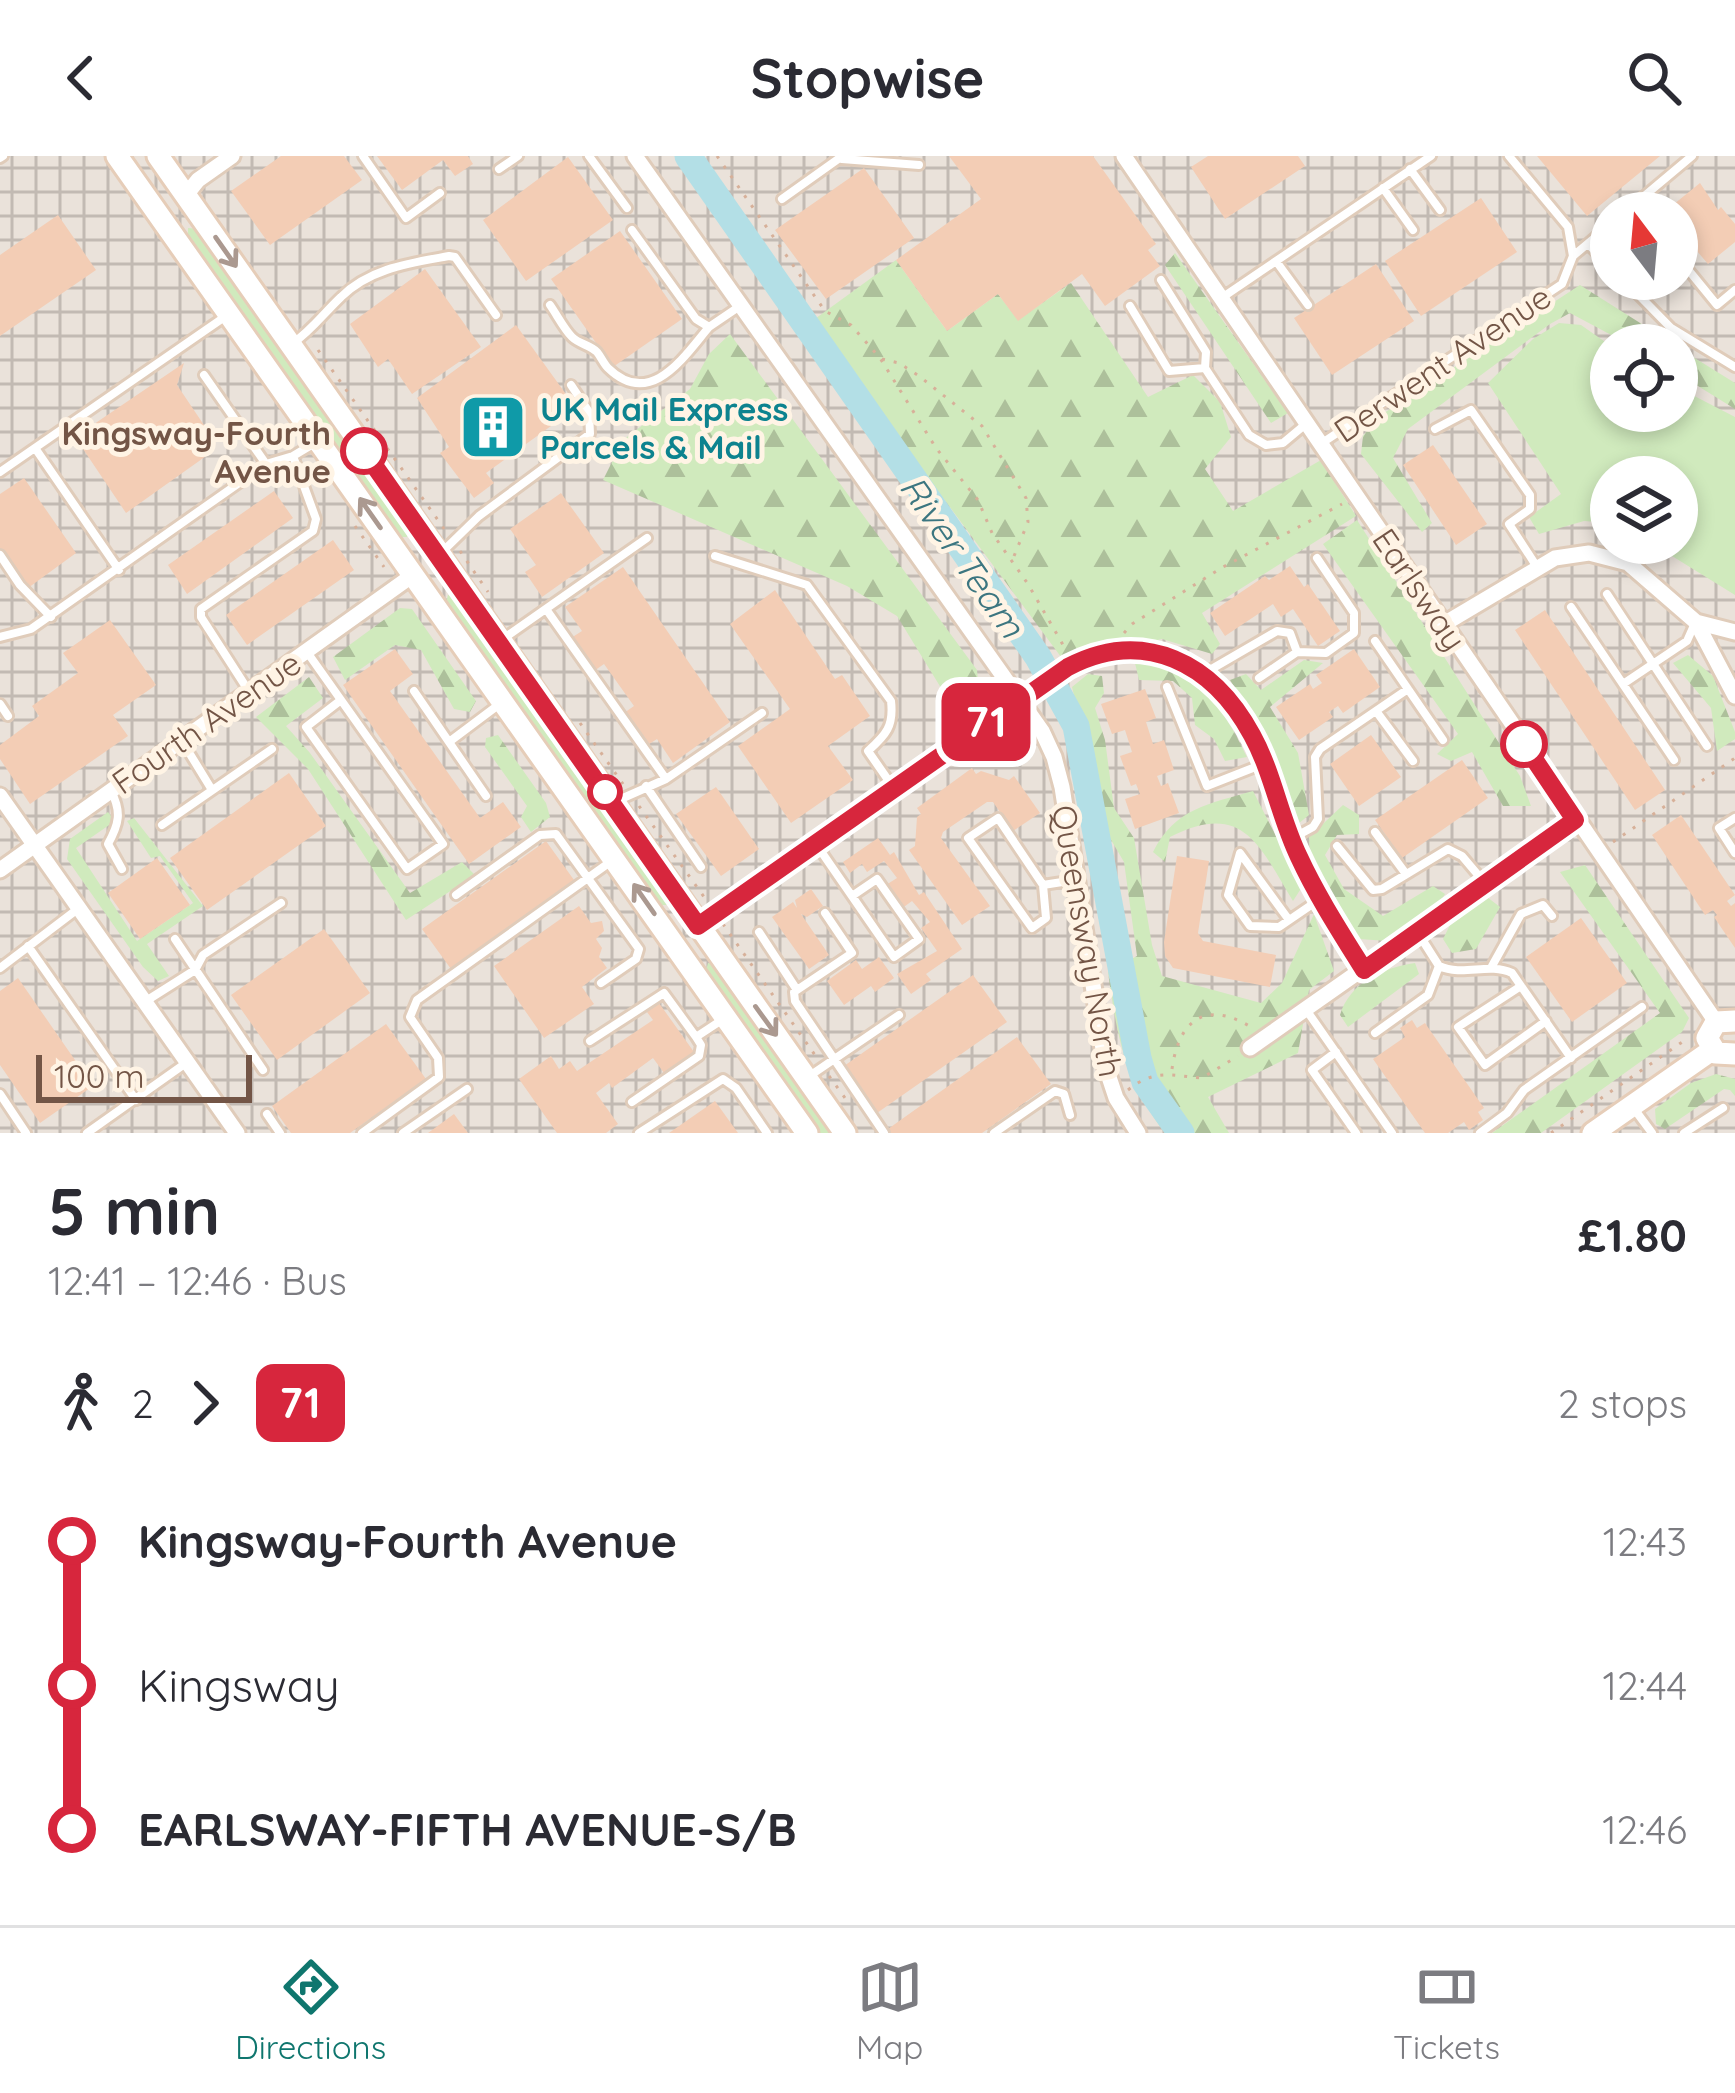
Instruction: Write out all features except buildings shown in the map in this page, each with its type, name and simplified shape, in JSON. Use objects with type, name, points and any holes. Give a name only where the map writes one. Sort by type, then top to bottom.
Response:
[{"type":"street","points":[[117,156],[807,1133]]},
{"type":"street","points":[[158,156],[298,340],[445,549],[499,641],[621,797],[852,1125]]},
{"type":"street","points":[[165,222],[178,212],[199,180],[232,156]]},
{"type":"street","name":"Queensway North","points":[[635,156],[1028,693],[1054,757],[1106,1067],[1116,1098],[1138,1133]]},
{"type":"street","name":"Earlsway","points":[[1124,156],[1575,820],[1719,1017]]},
{"type":"street","points":[[413,575],[445,549]]},
{"type":"street","points":[[1444,624],[1570,553],[1609,555],[1628,562],[1696,622],[1731,690]]},
{"type":"street","name":"Fourth Avenue","points":[[0,870],[413,575]]},
{"type":"street","points":[[1696,622],[1735,632]]},
{"type":"street","points":[[674,943],[1071,665],[1092,654],[1131,649],[1168,655],[1203,674],[1229,701],[1253,736],[1291,839],[1364,970]]},
{"type":"street","points":[[1731,690],[1729,664],[1735,656]]},
{"type":"street","points":[[0,796],[237,1133]]},
{"type":"street","points":[[1250,1048],[1575,820]]},
{"type":"street","points":[[1719,1017],[1708,1032],[1712,1050],[1721,1056],[1735,1054]]},
{"type":"street","points":[[1593,1133],[1712,1050]]},
{"type":"lane","points":[[362,156],[406,218],[440,193]]},
{"type":"lane","points":[[499,169],[518,156]]},
{"type":"lane","points":[[589,156],[627,208]]},
{"type":"lane","points":[[1222,298],[1431,156]]},
{"type":"lane","points":[[1509,156],[1568,226],[1573,256],[1588,244]]},
{"type":"lane","points":[[1649,192],[1692,156]]},
{"type":"lane","points":[[782,199],[841,158],[919,165]]},
{"type":"lane","points":[[1410,170],[1440,210]]},
{"type":"lane","points":[[1383,188],[1413,230]]},
{"type":"lane","points":[[632,230],[696,319],[709,327]]},
{"type":"lane","points":[[298,340],[346,292],[379,272],[449,256],[455,257],[496,315]]},
{"type":"lane","name":"Derwent Avenue","points":[[1322,443],[1562,284],[1573,256]]},
{"type":"lane","points":[[1276,261],[1307,305]]},
{"type":"lane","points":[[1161,280],[1206,352],[1205,368],[1249,435],[1265,445],[1283,443],[1308,422]]},
{"type":"lane","points":[[1698,281],[1717,304],[1735,290]]},
{"type":"lane","points":[[1644,300],[1671,328],[1735,368]]},
{"type":"lane","points":[[550,305],[574,340],[594,348],[623,378],[644,382],[668,375],[709,327],[741,305]]},
{"type":"lane","points":[[1130,306],[1169,371],[1205,368]]},
{"type":"lane","points":[[0,472],[230,313]]},
{"type":"lane","points":[[203,375],[266,464]]},
{"type":"lane","points":[[445,549],[478,516],[590,434],[590,412],[571,385]]},
{"type":"lane","points":[[1435,429],[1471,410],[1530,495],[1530,509],[1509,524],[1538,568]]},
{"type":"lane","points":[[0,637],[31,629],[266,464],[293,456],[319,440]]},
{"type":"lane","points":[[35,448],[119,570]]},
{"type":"lane","points":[[249,691],[201,617],[201,609],[313,531],[316,519],[293,456]]},
{"type":"lane","points":[[499,641],[646,538]]},
{"type":"lane","points":[[0,556],[51,616]]},
{"type":"lane","points":[[715,556],[806,585],[891,701],[893,719],[886,735],[868,751],[893,788]]},
{"type":"lane","points":[[1259,678],[1297,652],[1326,653],[1354,633],[1354,613],[1317,558]]},
{"type":"lane","points":[[1607,594],[1707,746]]},
{"type":"lane","points":[[1570,607],[1674,760]]},
{"type":"lane","points":[[546,609],[666,779]]},
{"type":"lane","points":[[1623,684],[1687,641],[1696,622]]},
{"type":"lane","points":[[1203,674],[1277,631],[1290,633],[1297,652]]},
{"type":"lane","points":[[1375,641],[1443,740]]},
{"type":"lane","points":[[306,651],[341,700],[443,844],[407,869],[306,727],[341,700]]},
{"type":"lane","points":[[1167,687],[1207,786],[1263,764]]},
{"type":"lane","points":[[1291,839],[1318,819],[1316,757],[1320,749],[1408,689]]},
{"type":"lane","points":[[414,692],[486,796]]},
{"type":"lane","points":[[449,742],[503,702]]},
{"type":"lane","points":[[0,704],[8,716]]},
{"type":"lane","points":[[1376,711],[1413,761]]},
{"type":"lane","points":[[621,797],[666,779],[762,712]]},
{"type":"lane","points":[[181,740],[212,790]]},
{"type":"lane","points":[[162,825],[272,749]]},
{"type":"lane","points":[[646,786],[701,867]]},
{"type":"lane","points":[[110,790],[119,806],[119,825],[108,844],[122,869]]},
{"type":"lane","points":[[998,818],[1042,885],[1046,917],[1032,928],[968,838],[998,818]]},
{"type":"lane","points":[[1735,818],[1719,828],[1735,853]]},
{"type":"lane","points":[[456,895],[546,832],[561,839],[639,949],[637,959],[601,983]]},
{"type":"lane","points":[[1375,832],[1406,874]]},
{"type":"lane","points":[[815,844],[894,957],[919,939],[878,879],[852,896]]},
{"type":"lane","points":[[1337,846],[1373,890],[1448,849],[1462,856],[1485,884]]},
{"type":"lane","points":[[1289,920],[1240,853],[1228,895],[1250,926],[1279,927],[1321,898]]},
{"type":"lane","points":[[362,1133],[439,1077],[438,1058],[410,1017],[417,1000],[616,859]]},
{"type":"lane","points":[[1042,885],[1077,880]]},
{"type":"lane","points":[[145,1002],[195,970],[202,955],[281,903]]},
{"type":"lane","points":[[1491,968],[1521,914],[1543,905],[1552,916]]},
{"type":"lane","points":[[0,968],[79,908]]},
{"type":"lane","points":[[825,913],[852,952],[794,992],[795,1001],[884,1133]]},
{"type":"lane","points":[[758,932],[797,990]]},
{"type":"lane","points":[[1418,932],[1439,967],[1453,972],[1497,966],[1512,973],[1571,1058]]},
{"type":"lane","points":[[175,939],[263,1070]]},
{"type":"lane","points":[[28,946],[136,1100]]},
{"type":"lane","points":[[1375,1033],[1428,995],[1439,967]]},
{"type":"lane","points":[[1521,986],[1458,1027],[1485,1065],[1546,1022]]},
{"type":"lane","points":[[590,1041],[664,993],[697,1037],[702,1050],[699,1056],[632,1102]]},
{"type":"lane","points":[[1480,1133],[1507,1113],[1524,1090],[1642,1006]]},
{"type":"lane","points":[[1306,1009],[1388,1132]]},
{"type":"lane","points":[[815,1072],[899,1015]]},
{"type":"lane","points":[[697,1037],[726,1017]]},
{"type":"lane","points":[[1336,1052],[1312,1070],[1356,1133]]},
{"type":"lane","points":[[87,1133],[187,1062]]},
{"type":"lane","points":[[639,1133],[723,1079],[736,1088],[767,1133]]},
{"type":"lane","points":[[403,1133],[467,1089]]},
{"type":"lane","points":[[994,1133],[1055,1091],[1064,1094],[1070,1115]]},
{"type":"lane","points":[[0,1094],[26,1133]]},
{"type":"lane","points":[[1632,1105],[1652,1133]]},
{"type":"lane","points":[[1684,1133],[1723,1108]]},
{"type":"lane","points":[[267,1114],[280,1133]]},
{"type":"path","points":[[717,156],[825,310],[851,325],[880,358],[936,448],[978,500],[992,533],[1071,665]]},
{"type":"path","points":[[298,340],[445,549],[490,594]]},
{"type":"path","points":[[880,358],[919,376],[982,426],[1026,497],[1028,522],[1012,562]]},
{"type":"path","points":[[1106,652],[1150,612],[1358,495]]},
{"type":"path","points":[[578,720],[621,797],[852,1125]]},
{"type":"path","points":[[1598,853],[1735,758]]},
{"type":"path","points":[[1172,1071],[1180,1040],[1207,1015],[1226,1012],[1267,1037]]},
{"type":"path","points":[[1551,1133],[1691,1036],[1693,1018],[1719,1017]]},
{"type":"path","points":[[1134,1084],[1172,1071],[1202,1078],[1250,1048]]},
{"type":"shaded area","points":[[0,156],[1735,156],[1735,1133],[0,1133]]},
{"type":"green space","points":[[188,228],[199,229],[408,529],[407,537],[399,537],[188,238]]},
{"type":"green space","points":[[1175,253],[1288,413],[1271,423],[1165,265]]},
{"type":"green space","points":[[896,260],[947,331],[998,294],[1018,320],[1071,283],[1148,397],[1193,375],[1220,402],[1231,437],[1205,469],[1233,511],[1321,460],[1356,516],[1202,613],[1220,644],[1212,654],[1162,639],[1064,661],[812,321]]},
{"type":"green space","points":[[1580,285],[1590,291],[1590,300],[1604,300],[1642,324],[1591,324],[1570,313],[1408,429],[1393,458],[1432,523],[1422,532],[1361,454],[1363,436],[1378,417]]},
{"type":"green space","points":[[1559,323],[1581,325],[1590,331],[1590,432],[1698,432],[1698,398],[1735,417],[1735,595],[1685,564],[1698,564],[1698,456],[1590,456],[1590,521],[1539,534],[1529,517],[1561,494],[1488,383],[1533,339]]},
{"type":"green space","points":[[730,334],[977,670],[980,703],[960,719],[897,616],[847,586],[603,480],[623,440],[690,389],[709,354]]},
{"type":"green space","points":[[1698,360],[1735,383],[1735,409],[1698,386]]},
{"type":"green space","points":[[1357,520],[1520,776],[1531,806],[1503,806],[1472,752],[1451,761],[1437,754],[1458,734],[1323,544]]},
{"type":"green space","points":[[448,595],[455,596],[668,897],[667,905],[659,905],[446,603]]},
{"type":"green space","points":[[400,608],[412,609],[476,701],[470,712],[454,709],[421,650],[395,645],[345,680],[333,657]]},
{"type":"green space","points":[[1688,655],[1713,676],[1735,732],[1735,739],[1717,751],[1711,708],[1673,663]]},
{"type":"green space","points":[[1304,660],[1323,663],[1270,707],[1298,753],[1309,815],[1298,824],[1286,811],[1268,741],[1230,680],[1246,674],[1261,690]]},
{"type":"green space","points":[[1135,663],[1176,673],[1205,692],[1247,757],[1225,761],[1214,739],[1195,725],[1192,698],[1173,681],[1139,680]]},
{"type":"green space","points":[[1088,674],[1102,676],[1104,693],[1095,708],[1105,740],[1114,808],[1134,838],[1152,945],[1162,976],[1261,1003],[1282,983],[1314,914],[1334,971],[1309,990],[1298,1053],[1208,1097],[1229,1133],[1165,1133],[1140,1094],[1124,1056],[1108,972],[1137,956],[1124,862],[1107,833],[1072,687]]},
{"type":"green space","points":[[309,677],[323,698],[286,726],[410,893],[462,862],[475,875],[406,920],[308,769],[256,717]]},
{"type":"green space","points":[[498,735],[546,803],[550,817],[531,832],[521,817],[527,806],[485,747],[486,738]]},
{"type":"green space","points":[[1253,791],[1302,887],[1293,901],[1258,846],[1232,826],[1195,827],[1170,837],[1165,862],[1153,852],[1183,817]]},
{"type":"green space","points":[[1343,805],[1359,815],[1359,834],[1337,835],[1325,855],[1344,889],[1383,916],[1433,886],[1445,894],[1437,907],[1387,941],[1359,939],[1314,865],[1309,837]]},
{"type":"green space","points":[[108,812],[115,821],[76,848],[137,941],[193,903],[160,856],[151,858],[127,821],[134,818],[203,906],[147,944],[169,976],[158,981],[143,967],[67,859],[70,839]]},
{"type":"green space","points":[[1585,865],[1689,1018],[1682,1032],[1541,1133],[1492,1133],[1660,1013],[1560,872]]},
{"type":"green space","points":[[1487,897],[1500,907],[1476,949],[1452,953],[1443,939],[1450,925]]},
{"type":"green space","points":[[708,963],[718,964],[836,1133],[817,1133],[705,974]]},
{"type":"green space","points":[[1415,963],[1419,974],[1348,1027],[1340,1015],[1360,985],[1380,973]]},
{"type":"green space","points":[[1716,1074],[1735,1079],[1735,1096],[1724,1089],[1665,1129],[1656,1124],[1655,1109],[1691,1083]]},
{"type":"waterway","name":"River Team","points":[[688,156],[1038,657],[1076,726],[1138,1058],[1145,1082],[1181,1133]]},
{"type":"bus line","name":"71","points":[[364,451],[698,926],[1068,667],[1092,654],[1131,649],[1168,655],[1203,674],[1229,701],[1253,736],[1283,820],[1315,889],[1364,970],[1575,820],[1524,744]]},
{"type":"place","name":"UK Mail Express Parcels & Mail","points":[[493,427]]},
{"type":"place","name":"Kingsway-Fourth Avenue","points":[[364,451]]}]
